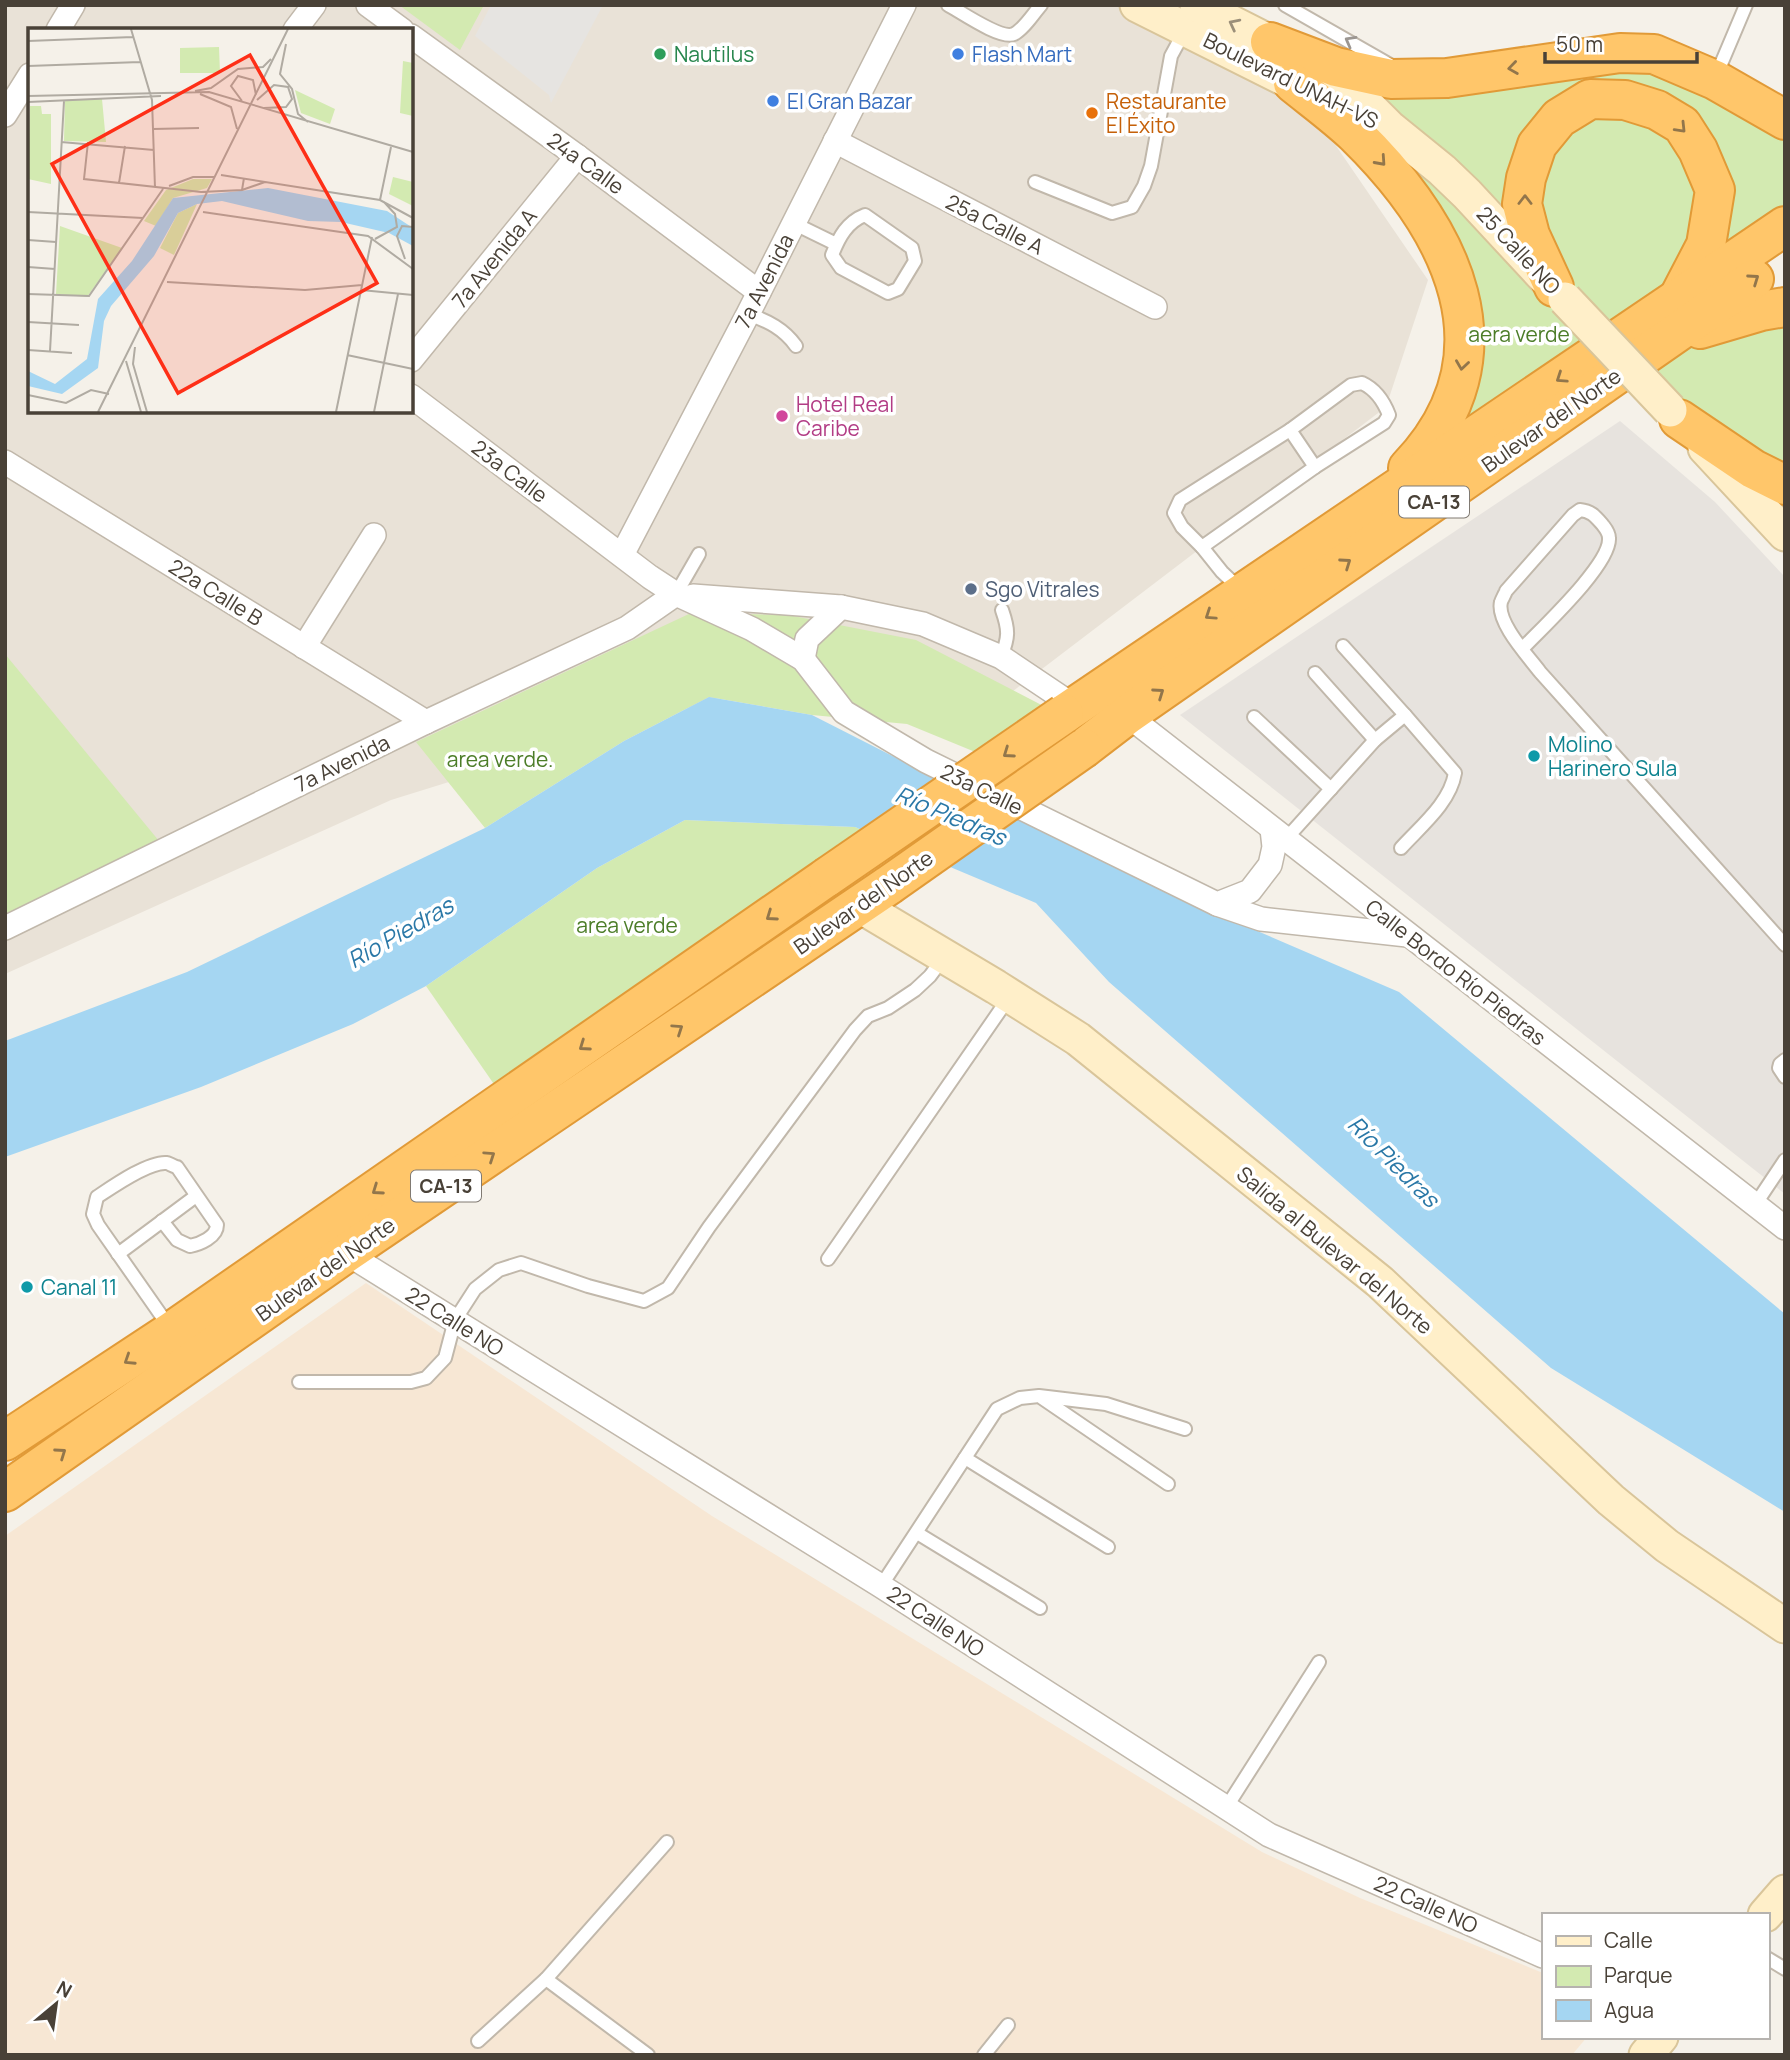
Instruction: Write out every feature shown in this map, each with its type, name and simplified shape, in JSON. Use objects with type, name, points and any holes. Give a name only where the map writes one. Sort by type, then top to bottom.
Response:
[{"type":"highway","points":[[1270,42],[1336,68],[1391,79],[1447,78],[1620,53],[1654,54],[1714,80],[1785,120]]},
{"type":"highway","points":[[1293,83],[1353,133],[1408,194],[1441,247],[1458,286],[1465,321],[1464,355],[1459,386],[1447,416],[1427,449],[1374,504]]},
{"type":"highway","points":[[1560,293],[1530,235],[1522,204],[1526,178],[1537,145],[1559,118],[1590,99],[1625,100],[1657,110],[1682,125],[1698,150],[1714,190],[1706,245],[1678,299]]},
{"type":"highway","name":"Bulevar del Norte","points":[[5,1441],[172,1331],[1069,710],[1785,226]]},
{"type":"highway","name":"Bulevar del Norte","points":[[5,1492],[346,1253],[874,895],[1127,715],[1785,258]]},
{"type":"highway","points":[[1668,339],[1761,311],[1785,307]]},
{"type":"highway","points":[[1674,414],[1753,470],[1785,485]]},
{"type":"street","points":[[59,28],[74,5]]},
{"type":"street","points":[[297,28],[314,5]]},
{"type":"street","points":[[368,5],[399,28]]},
{"type":"street","name":"7a Avenida","points":[[622,555],[748,314],[904,5]]},
{"type":"street","name":"Boulevard UNAH-VS","points":[[1137,5],[1192,17],[1270,42],[1364,102],[1390,127]]},
{"type":"street","name":"Boulevard UNAH-VS","points":[[1192,17],[1293,83],[1357,116],[1390,127]]},
{"type":"street","name":"24a Calle","points":[[413,37],[759,292]]},
{"type":"street","points":[[5,115],[28,78]]},
{"type":"street","name":"25 Calle NO","points":[[1390,127],[1467,194],[1785,534]]},
{"type":"street","name":"25a Calle A","points":[[835,141],[1155,307]]},
{"type":"street","name":"7a Avenida A","points":[[413,358],[577,156]]},
{"type":"street","name":"23a Calle","points":[[413,398],[650,577],[676,594],[752,629],[803,659],[844,712],[926,761],[1217,904],[1261,919],[1409,935]]},
{"type":"street","name":"22a Calle B","points":[[5,462],[426,722]]},
{"type":"street","points":[[304,647],[374,535]]},
{"type":"street","name":"7a Avenida","points":[[5,928],[426,722],[627,628],[676,594]]},
{"type":"street","name":"23a Calle","points":[[676,594],[841,607],[923,624],[1001,657],[1069,710]]},
{"type":"street","points":[[803,659],[807,639],[841,607]]},
{"type":"street","name":"Calle Bordo Río Piedras","points":[[1127,715],[1785,1228]]},
{"type":"street","points":[[1217,904],[1250,891],[1270,865],[1278,834]]},
{"type":"street","name":"Salida al Bulevar del Norte","points":[[874,895],[944,957],[1078,1038],[1380,1282],[1611,1500],[1667,1546],[1785,1626]]},
{"type":"street","name":"22 Calle NO","points":[[346,1253],[881,1586],[1269,1835],[1542,1956]]},
{"type":"street","points":[[1767,1913],[1785,1892]]},
{"type":"lane","points":[[948,5],[998,33],[1009,36],[1017,33],[1041,5]]},
{"type":"lane","points":[[1284,5],[1385,60],[1406,79]]},
{"type":"lane","points":[[1714,80],[1746,5]]},
{"type":"lane","points":[[1035,182],[1112,213],[1132,206],[1144,186],[1151,166],[1171,56],[1192,17]]},
{"type":"lane","points":[[865,215],[912,248],[915,261],[898,289],[888,293],[841,268],[832,255],[836,244],[852,220],[865,215]]},
{"type":"lane","points":[[793,223],[836,244]]},
{"type":"lane","points":[[748,314],[780,329],[796,346]]},
{"type":"lane","points":[[1202,547],[1315,467],[1384,423],[1389,415],[1371,387],[1362,383],[1351,385],[1290,430],[1180,500],[1174,513],[1182,527],[1244,593]]},
{"type":"lane","points":[[1290,430],[1315,467]]},
{"type":"lane","points":[[1523,648],[1584,582],[1606,553],[1608,531],[1594,514],[1587,510],[1580,510],[1573,515],[1517,578],[1501,601],[1503,620],[1523,648],[1549,682],[1785,945]]},
{"type":"lane","points":[[676,594],[699,554]]},
{"type":"lane","points":[[1001,657],[1008,635],[1002,610]]},
{"type":"lane","points":[[1343,646],[1455,773],[1453,786],[1401,848]]},
{"type":"lane","points":[[1315,673],[1375,740]]},
{"type":"lane","points":[[1278,834],[1331,789],[1375,740],[1405,715]]},
{"type":"lane","points":[[1254,717],[1331,789]]},
{"type":"lane","points":[[299,1382],[411,1382],[426,1378],[445,1359],[455,1320],[475,1289],[499,1270],[521,1263],[588,1286],[644,1301],[668,1288],[709,1227],[855,1030],[868,1016],[888,1008],[915,990],[944,957]]},
{"type":"lane","points":[[828,1259],[1010,996]]},
{"type":"lane","points":[[1785,1060],[1779,1068],[1785,1077]]},
{"type":"lane","points":[[1755,1205],[1785,1160]]},
{"type":"lane","points":[[162,1221],[177,1240],[190,1246],[217,1230],[217,1225],[177,1167],[167,1163],[155,1164],[122,1180],[97,1197],[93,1214],[98,1226],[172,1331]]},
{"type":"lane","points":[[118,1254],[196,1196]]},
{"type":"lane","points":[[881,1586],[997,1409],[1020,1398],[1038,1396],[1106,1404],[1185,1429]]},
{"type":"lane","points":[[1038,1396],[1168,1484]]},
{"type":"lane","points":[[965,1458],[1108,1547]]},
{"type":"lane","points":[[917,1533],[1040,1608]]},
{"type":"lane","points":[[1226,1808],[1319,1662]]},
{"type":"lane","points":[[478,2041],[546,1979],[667,1842]]},
{"type":"lane","points":[[1769,1959],[1785,1969]]},
{"type":"lane","points":[[546,1979],[648,2055]]},
{"type":"lane","points":[[984,2055],[1008,2025]]},
{"type":"shaded area","points":[[5,5],[1136,5],[1293,83],[1428,280],[1386,407],[988,710],[851,657],[391,800],[5,974]]},
{"type":"shaded area","points":[[491,5],[603,5],[551,103],[549,95],[475,36]]},
{"type":"shaded area","name":"Molino Harinero Sula","points":[[1620,421],[1715,502],[1785,577],[1785,1194],[1180,715]]},
{"type":"shaded area","points":[[366,1283],[712,1516],[1262,1852],[1360,1898],[1542,1973],[1542,2039],[1585,2039],[1572,2055],[5,2055],[5,1536]]},
{"type":"green space","points":[[399,5],[484,5],[460,50]]},
{"type":"green space","points":[[1660,66],[1785,130],[1785,209],[1709,260],[1690,121],[1550,114],[1519,224],[1378,95]]},
{"type":"green space","points":[[1591,109],[1670,129],[1704,191],[1675,284],[1610,326],[1553,264],[1537,231],[1537,174]]},
{"type":"green space","name":"aera verde","points":[[1399,155],[1450,197],[1586,341],[1447,433],[1477,335]]},
{"type":"green space","points":[[1785,317],[1785,475],[1701,424],[1655,371],[1689,347]]},
{"type":"green space","name":"area verde.","points":[[691,613],[788,615],[916,640],[1055,712],[985,756],[907,724],[812,715],[709,697],[624,741],[485,828],[416,742]]},
{"type":"green space","points":[[5,654],[164,847],[5,922]]},
{"type":"green space","name":"area verde","points":[[685,820],[855,827],[875,835],[498,1090],[426,986],[597,868]]},
{"type":"water","name":"Río Piedras","points":[[709,697],[812,715],[1234,921],[1399,992],[1785,1314],[1785,1512],[1551,1368],[1109,982],[1036,903],[855,827],[685,820],[597,868],[426,986],[353,1024],[201,1087],[5,1157],[5,1041],[187,972],[485,828],[624,741]]},
{"type":"place","name":"Nautilus","points":[[660,54]]},
{"type":"place","name":"Flash Mart","points":[[958,54]]},
{"type":"place","name":"El Gran Bazar","points":[[773,101]]},
{"type":"place","name":"Restaurante El Éxito","points":[[1092,113]]},
{"type":"place","name":"Hotel Real Caribe","points":[[782,416]]},
{"type":"place","name":"Sgo Vitrales","points":[[971,589]]},
{"type":"place","name":"Molino Harinero Sula","points":[[1534,756]]},
{"type":"place","name":"Canal 11","points":[[27,1287]]}]
